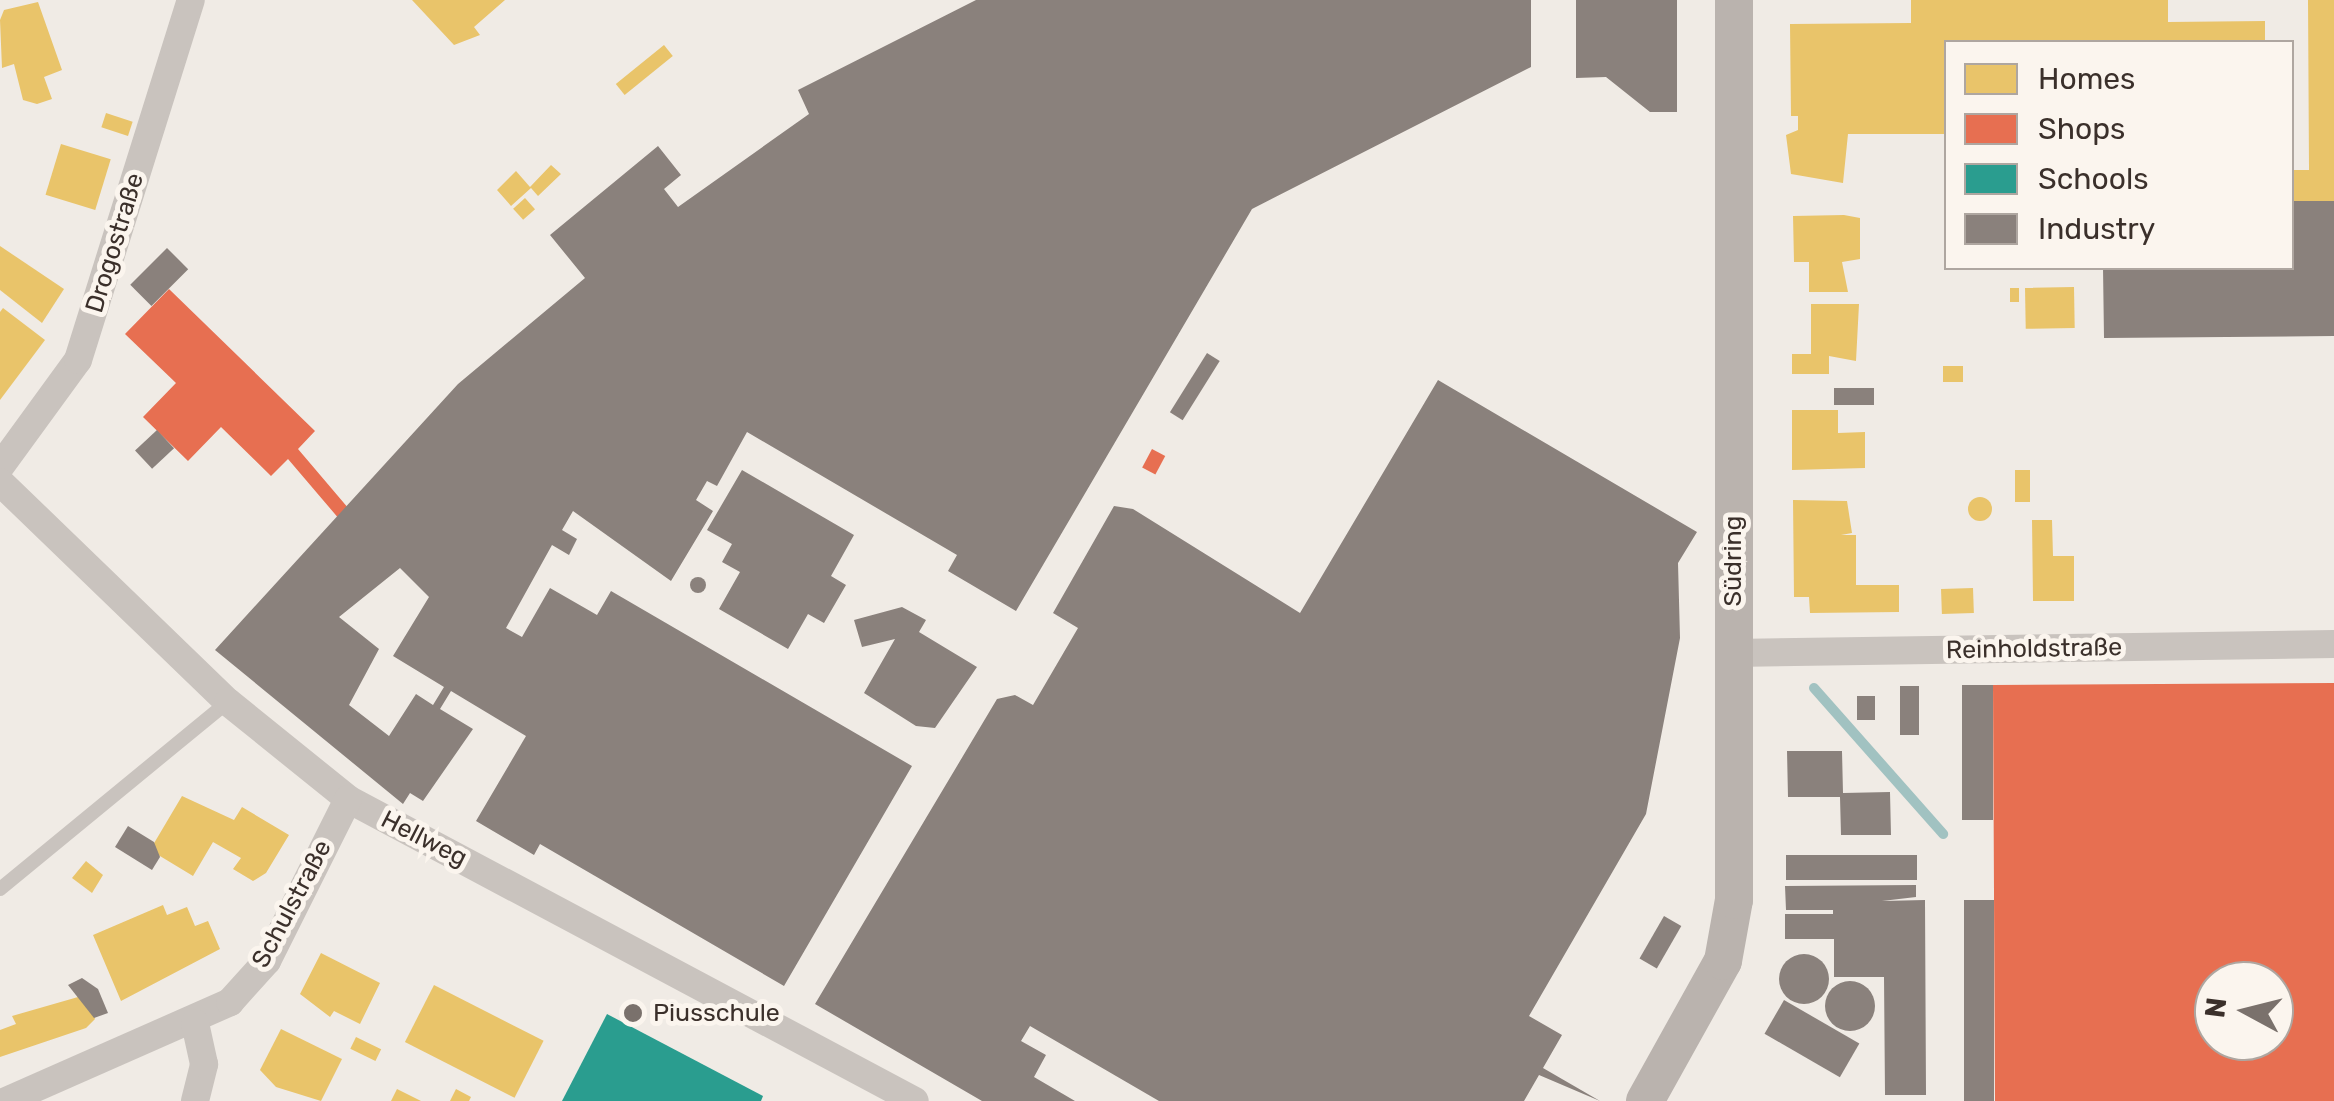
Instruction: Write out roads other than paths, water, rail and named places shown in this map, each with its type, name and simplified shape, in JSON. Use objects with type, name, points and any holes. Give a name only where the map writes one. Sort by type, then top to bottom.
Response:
[{"type":"main road","name":"Südring","points":[[1645,1101],[1723,961],[1734,900],[1734,0]]},
{"type":"street","name":"Drogostraße","points":[[0,467],[78,360],[191,0]]},
{"type":"street","name":"Hellweg","points":[[0,482],[228,702],[348,800],[915,1101]]},
{"type":"street","name":"Reinholdstraße","points":[[1733,653],[2334,644]]},
{"type":"street","name":"Schulstraße","points":[[6,1101],[195,1023],[267,961],[348,800]]},
{"type":"street","points":[[195,1023],[204,1064],[195,1101]]},
{"type":"lane","points":[[0,889],[228,702]]},
{"type":"waterway","points":[[1814,688],[1943,834]]},
{"type":"place","name":"Piusschule","points":[[633,1013]]}]
